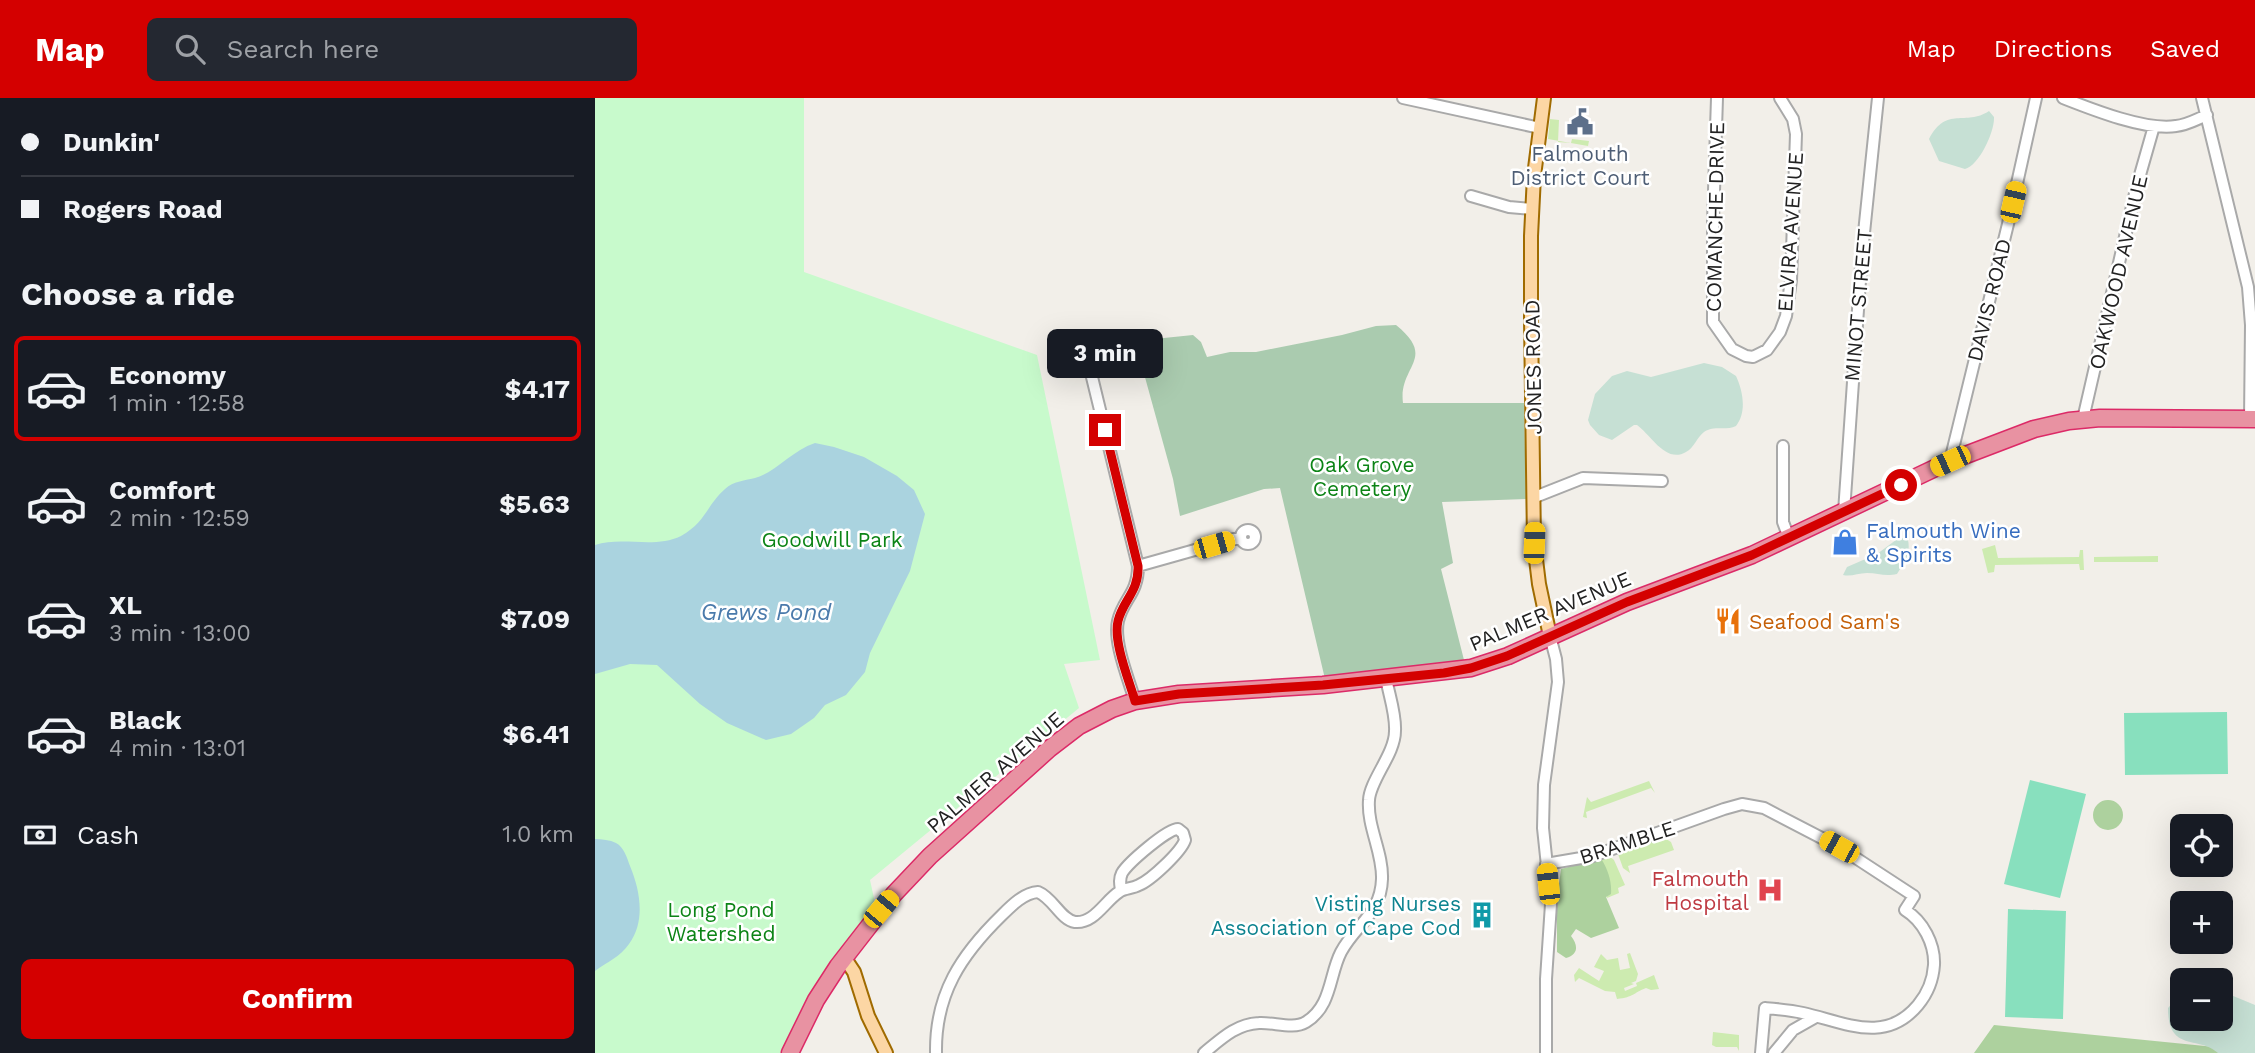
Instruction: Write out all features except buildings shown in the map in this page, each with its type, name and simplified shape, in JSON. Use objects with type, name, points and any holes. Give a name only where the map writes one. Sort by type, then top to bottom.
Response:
[{"type":"highway","name":"PALMER AVENUE","points":[[790,1053],[816,1000],[848,952],[894,894],[930,856],[1043,754],[1087,721],[1135,701],[1179,694],[1386,678],[1471,668],[1507,656],[1627,602],[1741,560],[1950,461],[2034,429],[2083,419],[2252,419]]},
{"type":"main road","name":"JONES ROAD","points":[[1544,98],[1532,209],[1531,320],[1535,558],[1550,636]]},
{"type":"main road","points":[[848,952],[860,966],[862,999],[886,1053]]},
{"type":"street","points":[[1403,98],[1540,128]]},
{"type":"street","name":"COMANCHE DRIVE","points":[[1717,98],[1713,322],[1732,349],[1739,354],[1753,357]]},
{"type":"street","name":"ELVIRA AVENUE","points":[[1753,357],[1767,349],[1780,332],[1786,316],[1791,279],[1796,134],[1793,119],[1780,98]]},
{"type":"street","name":"MINOT STREET","points":[[1844,512],[1862,252],[1878,98]]},
{"type":"street","name":"DAVIS ROAD","points":[[1950,461],[2036,98]]},
{"type":"street","points":[[2063,98],[2093,110],[2154,126],[2179,126],[2207,115]]},
{"type":"street","points":[[2202,98],[2249,297],[2253,325],[2252,419]]},
{"type":"street","name":"OAKWOOD AVENUE","points":[[2083,419],[2136,188],[2154,126]]},
{"type":"street","points":[[1471,195],[1509,207],[1532,209]]},
{"type":"street","points":[[1090,348],[1091,373],[1138,566],[1137,585],[1117,623],[1135,701]]},
{"type":"street","points":[[1783,446],[1783,522],[1789,538]]},
{"type":"street","points":[[1535,497],[1583,478],[1662,481]]},
{"type":"street","points":[[1138,566],[1241,537]]},
{"type":"street","points":[[1546,1053],[1546,979],[1551,904],[1543,828],[1543,785],[1558,682],[1550,636]]},
{"type":"street","points":[[1204,1053],[1226,1034],[1245,1025],[1260,1023],[1297,1026],[1317,1013],[1323,1005],[1341,952],[1377,905],[1383,877],[1370,817],[1369,797],[1391,747],[1395,731],[1386,678]]},
{"type":"street","name":"BRAMBLE","points":[[1546,864],[1593,856],[1742,804],[1764,808],[1839,847],[1914,896],[1905,910],[1917,919],[1925,931],[1934,961],[1930,986],[1917,1006],[1898,1022],[1878,1029],[1816,1017]]},
{"type":"street","points":[[936,1053],[941,1006],[950,981],[967,953],[1008,909],[1025,895],[1038,892],[1053,901],[1063,916],[1079,922],[1094,915],[1121,890],[1143,884],[1184,845],[1183,833],[1178,829],[1168,831],[1126,868],[1120,878],[1121,890]]},
{"type":"street","points":[[1761,1053],[1765,1008],[1816,1017]]},
{"type":"street","points":[[1775,1053],[1793,1030],[1816,1017]]},
{"type":"green space","name":"Goodwill Park","points":[[595,98],[804,98],[804,272],[1037,355],[1100,660],[1064,664],[1079,708],[870,880],[877,912],[789,1053],[595,1053]]},
{"type":"green space","points":[[1989,111],[1994,117],[1992,131],[1976,162],[1965,169],[1939,161],[1929,139],[1936,129],[1950,119],[1972,117]]},
{"type":"green space","points":[[1550,119],[1559,120],[1558,141],[1548,139]]},
{"type":"green space","points":[[1572,139],[1589,141],[1588,146],[1571,143]]},
{"type":"green space","name":"Oak Grove Cemetery","points":[[1396,325],[1414,346],[1415,355],[1403,390],[1403,403],[1524,403],[1526,499],[1442,502],[1453,563],[1441,569],[1464,660],[1325,679],[1280,488],[1264,489],[1180,516],[1173,479],[1135,341],[1193,335],[1201,342],[1207,357],[1230,352],[1256,352],[1376,326]]},
{"type":"green space","points":[[1704,363],[1722,367],[1736,376],[1743,401],[1742,414],[1736,426],[1708,430],[1689,450],[1679,455],[1659,447],[1637,425],[1612,440],[1599,435],[1590,425],[1588,420],[1595,394],[1612,376],[1627,371],[1651,377]]},
{"type":"green space","points":[[1900,537],[1908,540],[1909,550],[1897,574],[1843,575],[1847,567],[1877,554]]},
{"type":"green space","points":[[1995,545],[1998,558],[2079,557],[2080,550],[2083,550],[2084,570],[2080,570],[2079,564],[1995,565],[1994,572],[1988,573],[1982,549]]},
{"type":"green space","points":[[2158,556],[2158,562],[2094,562],[2094,557]]},
{"type":"green space","points":[[2227,712],[2228,774],[2125,775],[2124,713]]},
{"type":"green space","points":[[2030,780],[2086,794],[2060,898],[2004,884]]},
{"type":"green space","points":[[1649,781],[1655,793],[1651,788],[1586,812],[1587,818],[1583,817],[1587,797],[1591,802]]},
{"type":"green space","points":[[2108,800],[2119,804],[2123,815],[2119,826],[2108,830],[2097,826],[2093,815],[2097,804]]},
{"type":"green space","points":[[1663,837],[1671,842],[1674,850],[1628,866],[1630,873],[1623,868],[1618,854]]},
{"type":"green space","points":[[1609,856],[1614,860],[1625,885],[1618,888],[1619,893],[1607,898],[1598,859]]},
{"type":"green space","points":[[1602,860],[1609,876],[1611,894],[1606,897],[1619,928],[1591,938],[1576,929],[1571,936],[1576,946],[1575,952],[1566,958],[1557,952],[1557,901],[1561,869]]},
{"type":"green space","points":[[2008,909],[2066,911],[2063,1019],[2005,1017]]},
{"type":"green space","points":[[1630,953],[1638,974],[1636,981],[1631,983],[1634,984],[1624,988],[1625,991],[1654,975],[1659,989],[1646,988],[1617,999],[1615,992],[1605,991],[1579,978],[1575,982],[1574,975],[1579,968],[1599,981],[1604,971],[1594,967],[1601,954],[1607,960],[1618,958],[1620,970],[1630,968],[1627,954]]},
{"type":"green space","points":[[2233,996],[2255,1005],[2255,1053],[2218,1053],[2179,1037],[2173,1031],[2233,1031]]},
{"type":"green space","points":[[1994,1025],[2255,1051],[2255,1053],[1974,1053]]},
{"type":"green space","points":[[1713,1032],[1739,1035],[1739,1051],[1737,1047],[1712,1045]]},
{"type":"water","name":"Grews Pond","points":[[815,443],[864,457],[897,476],[914,490],[925,514],[910,571],[870,653],[865,672],[846,695],[825,705],[814,718],[791,734],[766,740],[727,723],[700,704],[657,665],[630,664],[595,674],[595,545],[660,542],[681,536],[696,525],[728,486],[762,475]]},
{"type":"water","points":[[595,839],[614,842],[623,850],[640,905],[638,925],[629,944],[595,971]]},
{"type":"place","name":"Falmouth District Court","points":[[1580,122]]},
{"type":"place","name":"Falmouth Wine & Spirits","points":[[1845,542]]},
{"type":"place","name":"Seafood Sam's","points":[[1728,621]]},
{"type":"place","name":"Falmouth Hospital","points":[[1770,890]]},
{"type":"place","name":"Visting Nurses Association of Cape Cod","points":[[1482,915]]},
{"type":"route","points":[[1105,430],[1138,566],[1137,585],[1117,623],[1135,701],[1179,694],[1323,685],[1471,668],[1507,656],[1627,602],[1752,555],[1901,485]]},
{"type":"park label","name":"Long Pond Watershed","points":[[721,921]]}]
